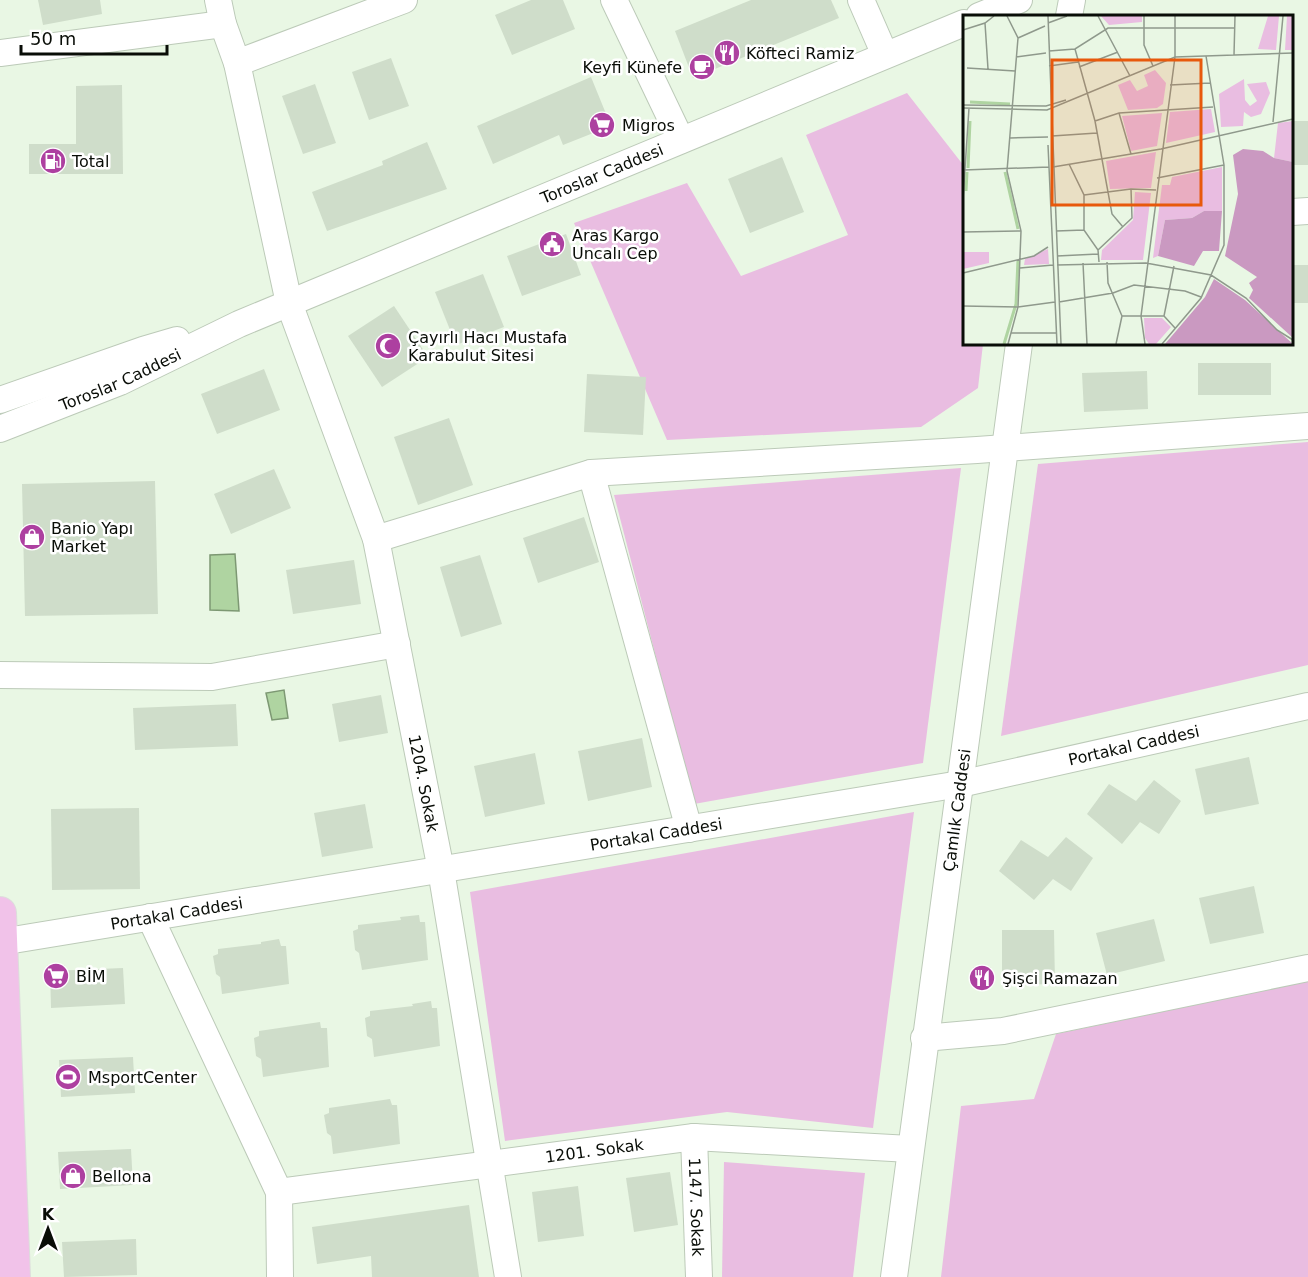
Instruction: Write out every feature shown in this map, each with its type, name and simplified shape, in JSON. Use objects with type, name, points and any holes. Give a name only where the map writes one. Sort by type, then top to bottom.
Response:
[{"type":"main road","points":[[1,928],[14,1277]]},
{"type":"street","points":[[237,63],[404,0]]},
{"type":"street","points":[[614,0],[681,140]]},
{"type":"street","points":[[861,0],[885,55]]},
{"type":"street","points":[[982,15],[1019,0]]},
{"type":"street","points":[[1069,15],[1072,0]]},
{"type":"street","points":[[0,53],[220,12]]},
{"type":"street","name":"1204. Sokak","points":[[220,12],[237,63],[289,303],[376,539],[441,870],[508,1277]]},
{"type":"street","name":"Toroslar Caddesi","points":[[0,429],[120,382],[238,324],[963,23]]},
{"type":"street","name":"Toroslar Caddesi","points":[[0,400],[143,350],[238,324]]},
{"type":"street","name":"Çamlık Caddesi","points":[[894,1277],[924,1038],[1019,345]]},
{"type":"street","points":[[376,539],[591,473],[1004,448],[1308,426]]},
{"type":"street","points":[[591,473],[689,829]]},
{"type":"street","points":[[0,675],[212,677],[397,644]]},
{"type":"street","name":"Portakal Caddesi","points":[[1,928],[150,918],[960,784],[1308,706]]},
{"type":"street","points":[[150,918],[279,1192],[280,1277]]},
{"type":"street","points":[[924,1038],[1003,1031],[1308,968]]},
{"type":"street","name":"1201. Sokak","points":[[279,1192],[694,1137],[910,1149]]},
{"type":"street","name":"1147. Sokak","points":[[694,1137],[699,1277]]},
{"type":"shaded area","points":[[907,93],[963,165],[963,345],[983,345],[978,388],[921,427],[667,440],[574,223],[687,183],[741,276],[848,235],[806,135]]},
{"type":"shaded area","points":[[1308,442],[1308,665],[1001,736],[1038,464]]},
{"type":"shaded area","points":[[961,468],[923,763],[694,804],[614,495]]},
{"type":"shaded area","points":[[235,554],[239,611],[210,610],[210,555]]},
{"type":"shaded area","points":[[284,690],[288,718],[272,720],[266,693]]},
{"type":"shaded area","points":[[914,812],[873,1128],[727,1112],[505,1141],[470,892]]},
{"type":"shaded area","points":[[1308,981],[1308,1277],[941,1277],[961,1106],[1034,1099],[1056,1034]]},
{"type":"shaded area","points":[[724,1162],[865,1173],[853,1277],[722,1277]]},
{"type":"building","points":[[38,0],[100,0],[102,14],[43,25]]},
{"type":"building","points":[[531,0],[563,0],[575,29],[512,55],[495,15]]},
{"type":"building","points":[[751,0],[831,0],[839,18],[693,78],[675,31]]},
{"type":"building","points":[[391,58],[409,106],[369,120],[352,72]]},
{"type":"building","points":[[591,77],[611,126],[563,145],[559,135],[493,164],[477,126]]},
{"type":"building","points":[[315,84],[336,143],[303,154],[282,96]]},
{"type":"building","points":[[122,85],[123,174],[29,174],[29,144],[76,144],[76,86]]},
{"type":"building","points":[[1293,121],[1308,121],[1308,165],[1293,165]]},
{"type":"building","points":[[427,142],[447,189],[327,231],[312,192],[383,165],[382,161]]},
{"type":"building","points":[[782,157],[804,212],[750,233],[728,179]]},
{"type":"building","points":[[566,234],[581,275],[522,296],[507,256]]},
{"type":"building","points":[[1293,265],[1308,265],[1308,303],[1293,303]]},
{"type":"building","points":[[483,274],[504,327],[456,345],[435,292]]},
{"type":"building","name":"Çayırlı Hacı Mustafa Karabulut Sitesi","points":[[394,306],[428,357],[382,387],[348,336]]},
{"type":"building","points":[[1198,363],[1271,363],[1271,395],[1198,395]]},
{"type":"building","points":[[264,369],[280,410],[217,434],[201,394]]},
{"type":"building","points":[[1147,371],[1148,409],[1084,412],[1082,373]]},
{"type":"building","points":[[587,374],[646,377],[643,435],[584,432]]},
{"type":"building","points":[[449,418],[473,485],[418,505],[394,437]]},
{"type":"building","points":[[274,469],[291,508],[231,534],[214,494]]},
{"type":"building","points":[[155,481],[158,614],[25,616],[22,484]]},
{"type":"building","points":[[584,517],[599,562],[538,583],[523,538]]},
{"type":"building","points":[[480,555],[502,624],[461,637],[440,567]]},
{"type":"building","points":[[354,560],[361,604],[293,614],[286,570]]},
{"type":"building","points":[[381,695],[388,733],[339,742],[332,704]]},
{"type":"building","points":[[236,704],[238,746],[135,750],[133,708]]},
{"type":"building","points":[[642,738],[652,787],[588,801],[578,751]]},
{"type":"building","points":[[535,753],[545,804],[485,817],[474,766]]},
{"type":"building","points":[[1249,757],[1259,804],[1205,815],[1195,769]]},
{"type":"building","points":[[1154,780],[1181,801],[1159,834],[1140,822],[1122,844],[1087,814],[1109,784],[1136,801]]},
{"type":"building","points":[[365,804],[373,848],[322,857],[314,813]]},
{"type":"building","points":[[139,808],[140,889],[52,890],[51,809]]},
{"type":"building","points":[[1066,837],[1093,858],[1071,891],[1053,879],[1034,900],[999,871],[1021,840],[1048,857]]},
{"type":"building","points":[[1254,886],[1264,933],[1210,944],[1199,898]]},
{"type":"building","points":[[419,915],[420,922],[425,922],[428,960],[362,970],[359,953],[355,950],[353,931],[358,929],[358,925],[401,920],[400,917]]},
{"type":"building","points":[[1154,919],[1165,961],[1107,975],[1096,933]]},
{"type":"building","points":[[1002,930],[1054,930],[1055,984],[1002,985]]},
{"type":"building","points":[[279,939],[281,946],[286,946],[289,984],[222,994],[220,977],[216,974],[213,956],[218,954],[218,949],[261,944],[261,942]]},
{"type":"building","points":[[123,968],[125,1004],[51,1008],[50,971]]},
{"type":"building","points":[[431,1001],[432,1008],[437,1008],[440,1046],[374,1057],[372,1039],[367,1036],[365,1018],[370,1016],[370,1011],[413,1006],[412,1004]]},
{"type":"building","points":[[320,1022],[321,1028],[327,1028],[329,1067],[263,1077],[261,1059],[256,1056],[254,1038],[259,1036],[259,1031]]},
{"type":"building","points":[[133,1057],[135,1093],[61,1097],[59,1060]]},
{"type":"building","points":[[390,1099],[392,1105],[397,1105],[400,1144],[333,1154],[331,1136],[327,1133],[324,1115],[329,1113],[329,1108]]},
{"type":"building","points":[[131,1149],[133,1185],[60,1189],[58,1152]]},
{"type":"building","points":[[670,1172],[678,1225],[634,1232],[626,1178]]},
{"type":"building","points":[[578,1186],[584,1236],[538,1242],[532,1192]]},
{"type":"building","points":[[469,1205],[479,1277],[372,1277],[371,1256],[317,1264],[312,1227]]},
{"type":"building","points":[[136,1239],[137,1275],[64,1277],[62,1242]]},
{"type":"place","name":"Köfteci Ramiz","points":[[727,53]]},
{"type":"place","name":"Keyfi Künefe","points":[[702,67]]},
{"type":"place","name":"Migros","points":[[602,125]]},
{"type":"place","name":"Total","points":[[53,161]]},
{"type":"place","name":"Aras Kargo Uncalı Cep","points":[[552,244]]},
{"type":"place","name":"Çayırlı Hacı Mustafa Karabulut Sitesi","points":[[388,346]]},
{"type":"place","name":"Banio Yapı Market","points":[[32,537]]},
{"type":"place","name":"BİM","points":[[56,976]]},
{"type":"place","name":"Şişci Ramazan","points":[[982,978]]},
{"type":"place","name":"MsportCenter","points":[[68,1077]]},
{"type":"place","name":"Bellona","points":[[73,1176]]}]
